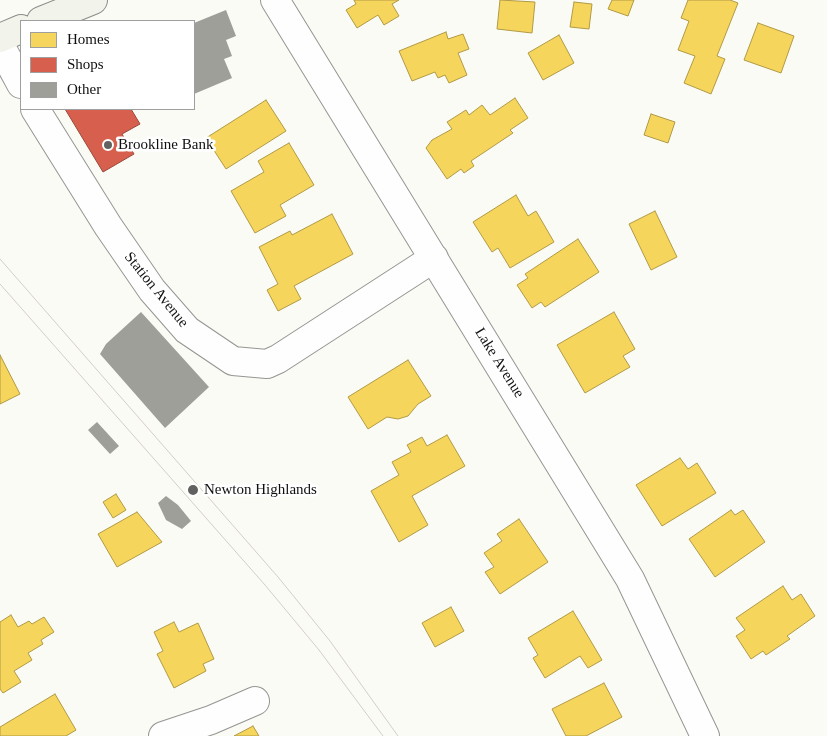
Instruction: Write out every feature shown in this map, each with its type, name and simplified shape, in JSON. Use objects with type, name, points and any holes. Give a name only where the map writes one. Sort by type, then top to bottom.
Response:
[{"type":"main road","points":[[43,20],[93,0]]},
{"type":"main road","points":[[0,38],[20,29]]},
{"type":"street","name":"Lake Avenue","points":[[275,0],[630,579],[705,736]]},
{"type":"street","points":[[0,45],[20,82]]},
{"type":"street","name":"Station Avenue","points":[[36,110],[108,226],[152,290],[187,330],[233,361],[267,364],[278,359],[434,258]]},
{"type":"street","points":[[163,736],[211,720],[255,701]]},
{"type":"building: Homes","points":[[354,0],[399,0],[392,4],[399,16],[384,25],[378,15],[357,28],[346,10],[356,4]]},
{"type":"building: Homes","points":[[500,0],[535,2],[532,33],[497,29]]},
{"type":"building: Homes","points":[[612,0],[634,0],[628,16],[608,9]]},
{"type":"building: Homes","points":[[688,0],[730,0],[738,3],[717,56],[725,59],[711,94],[684,83],[695,56],[678,50],[689,21],[681,18]]},
{"type":"building: Homes","points":[[574,2],[592,4],[589,29],[570,27]]},
{"type":"building: Homes","points":[[758,23],[794,36],[781,73],[744,60]]},
{"type":"building: Homes","points":[[446,32],[448,39],[463,34],[469,49],[458,53],[467,75],[449,83],[445,75],[438,78],[435,72],[412,81],[399,51]]},
{"type":"building: Homes","points":[[559,35],[574,63],[543,80],[528,53]]},
{"type":"building: Homes","points":[[515,98],[528,118],[510,130],[513,133],[471,161],[474,166],[464,173],[461,169],[447,179],[426,148],[432,140],[452,129],[447,122],[466,110],[469,115],[482,105],[490,115]]},
{"type":"building: Homes","points":[[266,100],[286,131],[226,169],[206,138]]},
{"type":"building: Homes","points":[[651,114],[675,122],[668,143],[644,135]]},
{"type":"building: Homes","points":[[289,143],[314,185],[280,205],[286,216],[255,233],[231,191],[264,172],[258,161]]},
{"type":"building: Homes","points":[[516,195],[528,216],[536,211],[554,242],[510,268],[498,248],[492,252],[473,222]]},
{"type":"building: Homes","points":[[655,211],[677,257],[651,270],[629,224]]},
{"type":"building: Homes","points":[[332,214],[353,254],[294,286],[301,299],[278,311],[267,290],[278,284],[259,247],[290,231],[292,235]]},
{"type":"building: Homes","points":[[578,239],[599,272],[545,307],[541,302],[532,308],[517,285],[528,278],[525,274]]},
{"type":"building: Homes","points":[[614,312],[635,349],[623,356],[630,367],[585,393],[557,345]]},
{"type":"building: Homes","points":[[0,355],[20,394],[0,404]]},
{"type":"building: Homes","points":[[408,360],[431,396],[418,404],[408,416],[398,419],[387,417],[368,429],[348,397]]},
{"type":"building: Homes","points":[[447,435],[465,466],[412,496],[428,525],[399,542],[371,491],[399,475],[392,462],[411,452],[407,445],[422,437],[427,446]]},
{"type":"building: Homes","points":[[680,458],[688,469],[697,463],[716,493],[662,526],[636,485]]},
{"type":"building: Homes","points":[[116,494],[126,510],[113,518],[103,502]]},
{"type":"building: Homes","points":[[731,510],[735,515],[743,510],[765,542],[715,577],[689,539]]},
{"type":"building: Homes","points":[[137,512],[162,542],[117,567],[98,534]]},
{"type":"building: Homes","points":[[519,519],[548,562],[500,594],[485,572],[494,567],[484,553],[502,541],[497,534]]},
{"type":"building: Homes","points":[[783,586],[792,600],[801,594],[815,616],[787,636],[790,639],[766,655],[763,651],[751,659],[736,636],[745,630],[736,618]]},
{"type":"building: Homes","points":[[451,607],[464,631],[435,647],[422,623]]},
{"type":"building: Homes","points":[[573,611],[602,660],[588,668],[580,656],[545,678],[533,658],[538,655],[528,638]]},
{"type":"building: Homes","points":[[11,615],[18,627],[29,621],[32,624],[44,617],[54,632],[41,640],[43,644],[28,653],[32,660],[14,671],[21,682],[3,693],[0,689],[0,622]]},
{"type":"building: Homes","points":[[174,622],[179,632],[198,623],[214,659],[203,664],[206,671],[174,688],[157,654],[163,651],[154,632]]},
{"type":"building: Homes","points":[[604,683],[622,717],[586,736],[566,736],[552,709]]},
{"type":"building: Homes","points":[[55,694],[76,730],[66,736],[0,736],[0,727]]},
{"type":"building: Homes","points":[[253,726],[259,736],[234,736]]},
{"type":"building: Shops","name":"Brookline Bank","points":[[66,110],[132,110],[140,124],[122,134],[134,154],[103,172]]},
{"type":"building: Other","points":[[226,10],[236,36],[226,40],[232,56],[224,59],[232,78],[195,94],[195,23]]},
{"type":"building: Other","points":[[141,312],[209,387],[165,428],[100,354],[106,344]]},
{"type":"building: Other","points":[[97,422],[119,446],[110,454],[88,430]]},
{"type":"building: Other","points":[[166,496],[178,505],[191,521],[182,529],[166,520],[158,503]]},
{"type":"tram line","points":[[0,259],[278,577],[330,641],[398,736]]},
{"type":"tram line","points":[[0,284],[265,585],[319,650],[383,736]]},
{"type":"place","name":"Brookline Bank","points":[[108,145]]},
{"type":"place","name":"Newton Highlands","points":[[193,490]]}]
